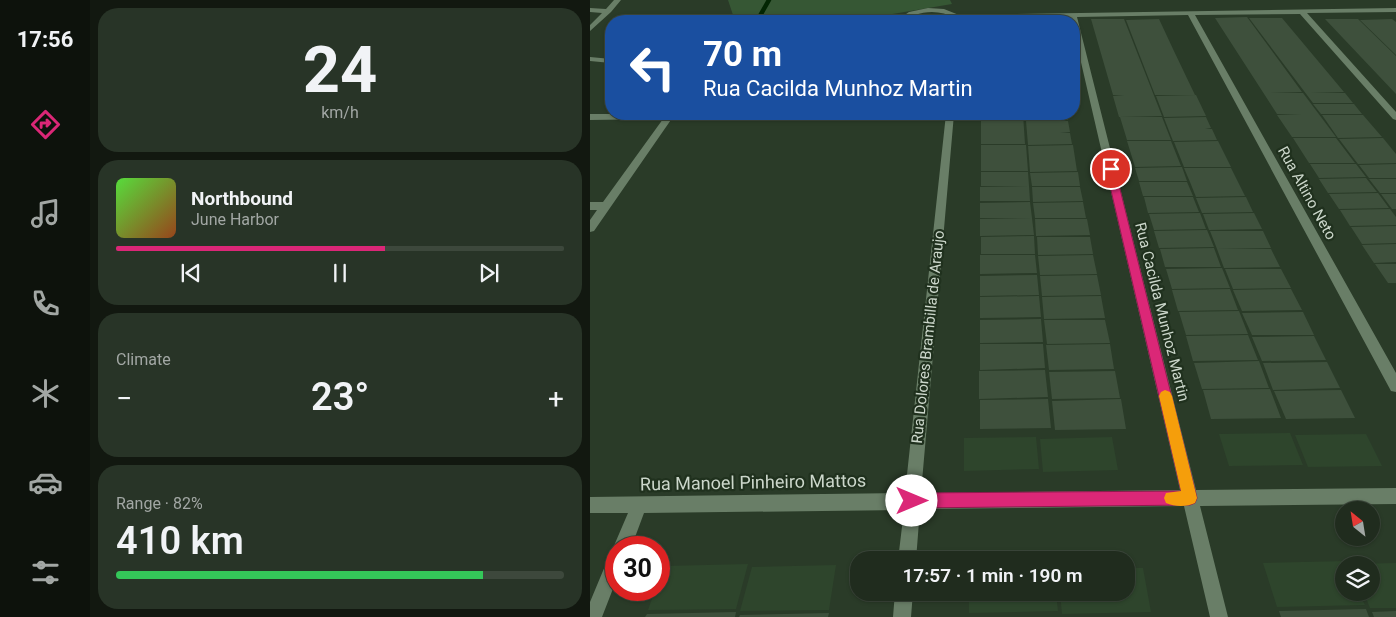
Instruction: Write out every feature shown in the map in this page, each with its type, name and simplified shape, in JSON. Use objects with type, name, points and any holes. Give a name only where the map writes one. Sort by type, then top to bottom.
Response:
[{"type":"street","points":[[590,29],[618,0]]},
{"type":"street","points":[[590,10],[609,10]]},
{"type":"street","points":[[910,15],[930,10],[946,11],[952,15]]},
{"type":"street","points":[[1050,15],[1396,10]]},
{"type":"street","points":[[1302,12],[1396,117]]},
{"type":"street","name":"Rua Altino Neto","points":[[1192,14],[1396,386]]},
{"type":"street","name":"Rua Cacilda Munhoz Martin","points":[[1080,43],[1219,617]]},
{"type":"street","points":[[590,59],[605,60]]},
{"type":"street","points":[[590,117],[605,117]]},
{"type":"street","points":[[590,228],[666,120]]},
{"type":"street","name":"Rua Dolores Brambilla de Araujo","points":[[908,551],[949,120]]},
{"type":"street","points":[[590,206],[606,206]]},
{"type":"street","name":"Rua Manoel Pinheiro Mattos","points":[[590,505],[1396,496]]},
{"type":"street","points":[[627,536],[640,503]]},
{"type":"street","points":[[593,617],[605,587]]},
{"type":"street","points":[[902,617],[903,601]]},
{"type":"shaded area","points":[[728,0],[950,0],[952,4],[887,15],[733,15]]},
{"type":"shaded area","points":[[1290,433],[1303,465],[1229,466],[1219,434]]},
{"type":"shaded area","points":[[1366,434],[1382,466],[1308,467],[1295,435]]},
{"type":"shaded area","points":[[1036,437],[1039,469],[964,471],[964,438]]},
{"type":"shaded area","points":[[1112,437],[1118,470],[1043,472],[1040,439]]},
{"type":"shaded area","points":[[1335,561],[1335,601],[1363,601],[1365,605],[1277,607],[1263,563]]},
{"type":"shaded area","points":[[1380,563],[1396,563],[1396,608],[1370,608],[1367,601],[1380,601]]},
{"type":"shaded area","points":[[748,564],[736,609],[648,610],[651,601],[670,601],[670,566]]},
{"type":"shaded area","points":[[836,565],[829,610],[740,611],[752,567]]},
{"type":"shaded area","points":[[1135,568],[1143,568],[1151,612],[1062,614],[1061,601],[1135,601]]},
{"type":"shaded area","points":[[969,601],[1057,601],[1058,611],[969,613]]},
{"type":"building","points":[[1247,17],[1302,92],[1269,93],[1303,93],[1336,137],[1292,137],[1277,115],[1301,114],[1277,114],[1215,18]]},
{"type":"building","points":[[1249,18],[1282,18],[1344,92],[1311,93],[1345,93],[1353,103],[1313,103]]},
{"type":"building","points":[[1091,19],[1124,19],[1162,116],[1119,117],[1113,96],[1124,95],[1113,95]]},
{"type":"building","points":[[1159,19],[1195,95],[1155,95],[1126,20]]},
{"type":"building","points":[[1325,19],[1358,19],[1396,56],[1396,94]]},
{"type":"building","points":[[1392,19],[1396,22],[1396,55],[1360,20]]},
{"type":"building","points":[[1196,95],[1206,116],[1164,117],[1156,96]]},
{"type":"building","points":[[1313,104],[1354,104],[1362,114],[1321,114]]},
{"type":"building","points":[[1322,115],[1363,115],[1382,137],[1338,138]]},
{"type":"building","points":[[1120,117],[1162,117],[1171,140],[1127,140]]},
{"type":"building","points":[[1206,117],[1211,128],[1205,129],[1212,129],[1217,140],[1173,141],[1164,118]]},
{"type":"building","points":[[981,120],[1023,120],[1025,144],[981,144]]},
{"type":"building","points":[[1026,120],[1068,120],[1026,121]]},
{"type":"building","points":[[1026,121],[1068,121],[1070,132],[1060,133],[1070,133],[1072,144],[1028,145]]},
{"type":"building","points":[[1293,138],[1336,138],[1355,163],[1309,163]]},
{"type":"building","points":[[1383,138],[1396,154],[1396,163],[1358,164],[1339,139]]},
{"type":"building","points":[[1127,141],[1171,141],[1181,166],[1135,167]]},
{"type":"building","points":[[1218,141],[1231,167],[1184,167],[1174,142]]},
{"type":"building","points":[[981,145],[1026,145],[1028,171],[981,171]]},
{"type":"building","points":[[1073,145],[1077,171],[1030,172],[1028,146]]},
{"type":"building","points":[[1310,164],[1356,164],[1366,177],[1319,178]]},
{"type":"building","points":[[1396,164],[1396,178],[1369,178],[1359,165]]},
{"type":"building","points":[[1182,167],[1187,181],[1139,181],[1135,168]]},
{"type":"building","points":[[1184,168],[1231,168],[1245,196],[1196,197]]},
{"type":"building","points":[[981,172],[1028,172],[1029,186],[981,186]]},
{"type":"building","points":[[1078,172],[1080,186],[1032,186],[1030,173]]},
{"type":"building","points":[[1366,178],[1377,192],[1328,193],[1319,179]]},
{"type":"building","points":[[1369,179],[1396,179],[1396,193],[1380,193]]},
{"type":"building","points":[[1139,182],[1187,182],[1193,196],[1143,196]]},
{"type":"building","points":[[1029,186],[1030,201],[980,201],[980,187]]},
{"type":"building","points":[[1032,187],[1080,187],[1083,201],[1033,202]]},
{"type":"building","points":[[1378,193],[1389,208],[1339,209],[1329,194]]},
{"type":"building","points":[[1381,194],[1396,194],[1396,209],[1392,209]]},
{"type":"building","points":[[1144,197],[1193,197],[1199,212],[1148,213]]},
{"type":"building","points":[[1246,197],[1253,212],[1202,213],[1196,198]]},
{"type":"building","points":[[1030,202],[1032,218],[980,218],[980,203]]},
{"type":"building","points":[[1083,202],[1086,218],[1035,218],[1033,203]]},
{"type":"building","points":[[1390,209],[1396,217],[1396,225],[1350,226],[1340,210]]},
{"type":"building","points":[[1200,213],[1206,229],[1154,230],[1149,214]]},
{"type":"building","points":[[1254,213],[1262,229],[1209,230],[1203,214]]},
{"type":"building","points":[[1032,218],[1034,235],[980,236],[980,219]]},
{"type":"building","points":[[1035,219],[1087,219],[1090,235],[1036,236]]},
{"type":"building","points":[[1396,226],[1396,243],[1362,244],[1351,227]]},
{"type":"building","points":[[1207,230],[1214,247],[1159,248],[1154,231]]},
{"type":"building","points":[[1210,231],[1263,231],[1271,248],[1217,249]]},
{"type":"building","points":[[1034,236],[1035,254],[981,254],[981,237]]},
{"type":"building","points":[[1037,237],[1090,237],[1093,254],[1038,255]]},
{"type":"building","points":[[1396,244],[1396,262],[1374,263],[1362,245]]},
{"type":"building","points":[[1214,248],[1221,267],[1165,267],[1160,249]]},
{"type":"building","points":[[1217,249],[1271,249],[1280,267],[1224,268]]},
{"type":"building","points":[[980,255],[1035,255],[1037,273],[980,274]]},
{"type":"building","points":[[1093,255],[1097,274],[1040,275],[1038,256]]},
{"type":"building","points":[[1375,264],[1396,264],[1396,283],[1388,283]]},
{"type":"building","points":[[1222,268],[1230,288],[1172,289],[1166,269]]},
{"type":"building","points":[[1225,269],[1281,269],[1291,288],[1233,289]]},
{"type":"building","points":[[1037,275],[1039,295],[980,296],[980,276]]},
{"type":"building","points":[[1097,275],[1101,295],[1042,296],[1040,276]]},
{"type":"building","points":[[1230,289],[1238,310],[1178,311],[1172,290]]},
{"type":"building","points":[[1291,289],[1302,310],[1242,311],[1233,290]]},
{"type":"building","points":[[1039,296],[1041,317],[980,318],[980,297]]},
{"type":"building","points":[[1101,296],[1105,318],[1044,319],[1042,297]]},
{"type":"building","points":[[1239,311],[1248,334],[1186,335],[1179,312]]},
{"type":"building","points":[[1303,312],[1314,335],[1252,335],[1242,313]]},
{"type":"building","points":[[1041,319],[1043,342],[980,343],[980,320]]},
{"type":"building","points":[[1044,320],[1105,320],[1110,343],[1047,344]]},
{"type":"building","points":[[1248,335],[1258,360],[1193,361],[1186,336]]},
{"type":"building","points":[[1314,336],[1326,360],[1262,361],[1252,337]]},
{"type":"building","points":[[980,344],[1043,344],[1045,368],[980,370]]},
{"type":"building","points":[[1110,344],[1114,369],[1049,370],[1046,345]]},
{"type":"building","points":[[1259,361],[1269,388],[1202,389],[1194,363]]},
{"type":"building","points":[[1327,362],[1340,388],[1273,390],[1263,363]]},
{"type":"building","points":[[1045,370],[1048,397],[979,399],[979,371]]},
{"type":"building","points":[[1115,371],[1120,398],[1052,399],[1049,372]]},
{"type":"building","points":[[1270,389],[1281,418],[1211,419],[1203,390]]},
{"type":"building","points":[[1341,390],[1355,418],[1286,419],[1274,391]]},
{"type":"building","points":[[1048,399],[1051,428],[980,429],[980,400]]},
{"type":"building","points":[[1121,399],[1126,429],[1055,430],[1052,401]]},
{"type":"building","points":[[1366,609],[1369,617],[1281,617],[1279,611]]},
{"type":"building","points":[[1396,611],[1396,617],[1374,617],[1372,612]]},
{"type":"building","points":[[736,612],[735,617],[645,617],[647,614]]},
{"type":"building","points":[[829,613],[828,617],[739,617],[740,615]]},
{"type":"waterway","points":[[760,15],[769,0]]},
{"type":"slow traffic","points":[[1165,396],[1190,498],[1171,498]]},
{"type":"route","points":[[912,501],[1190,498],[1111,169]]}]
